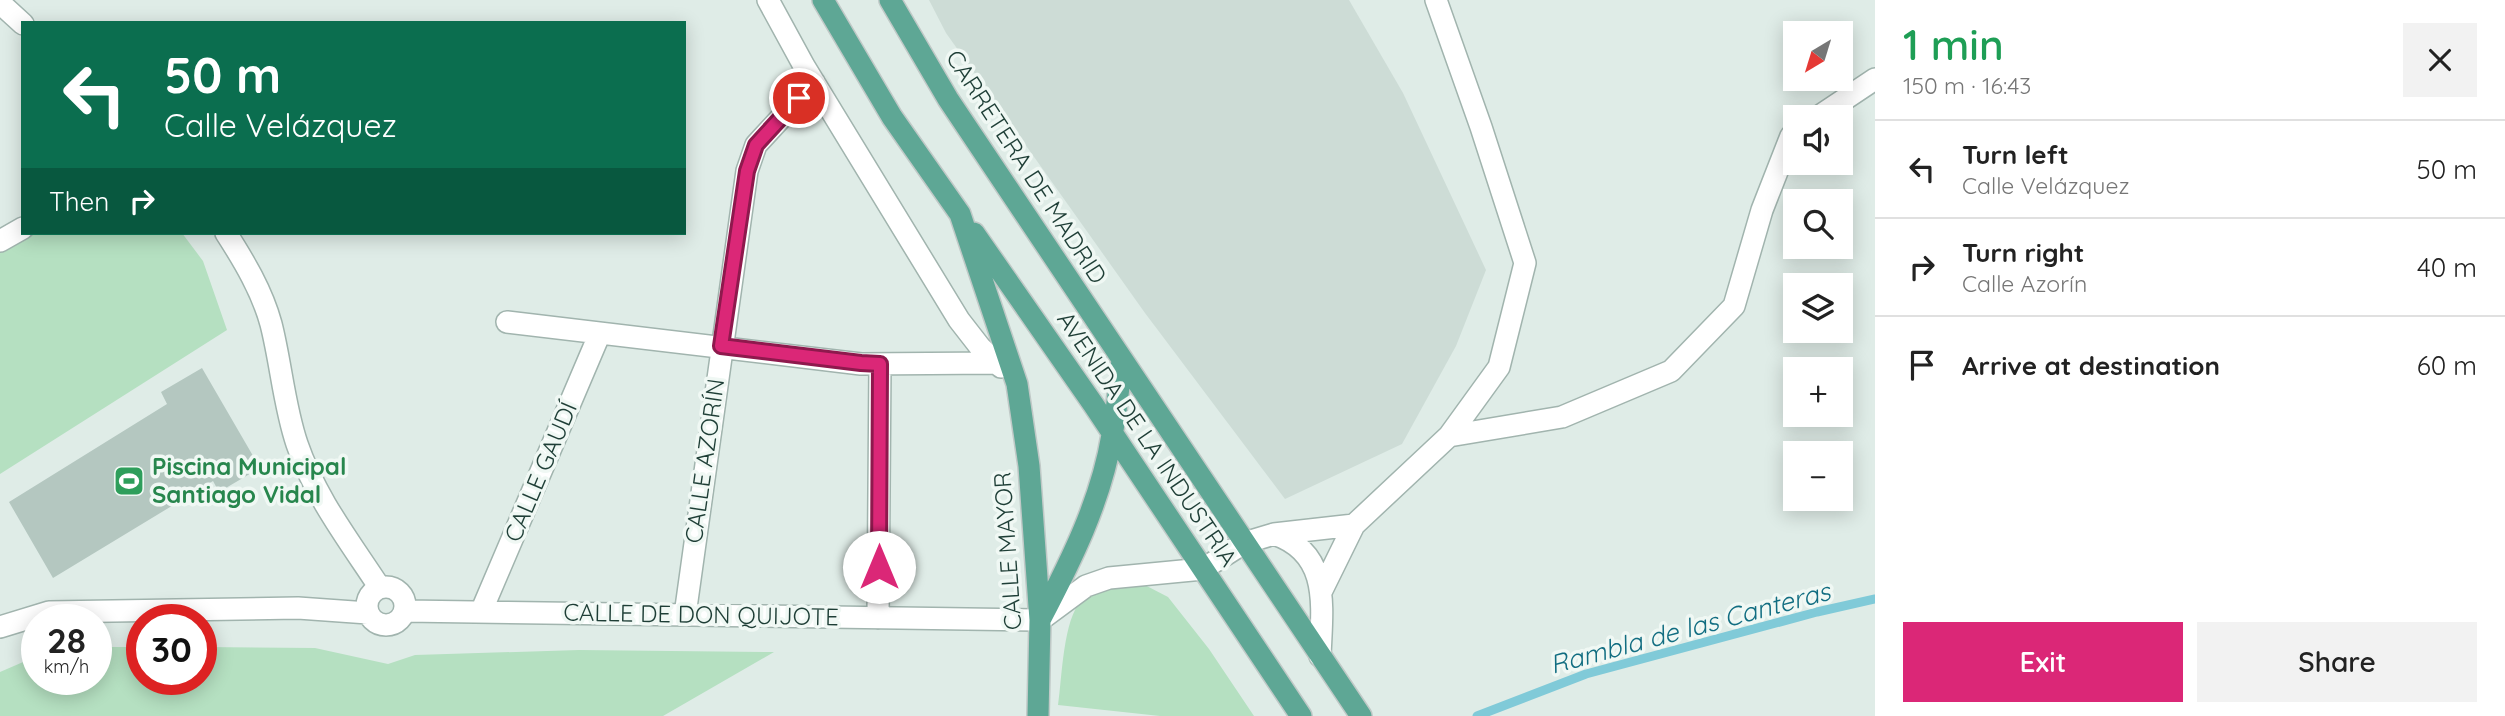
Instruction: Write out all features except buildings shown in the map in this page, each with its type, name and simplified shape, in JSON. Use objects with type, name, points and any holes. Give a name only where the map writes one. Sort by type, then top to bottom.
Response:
[{"type":"main road","name":"AVENIDA DE LA INDUSTRIA","points":[[823,0],[892,117],[1093,404],[1301,716]]},
{"type":"main road","name":"CARRETERA DE MADRID","points":[[890,0],[948,99],[1122,360]]},
{"type":"main road","name":"CALLE MAYOR","points":[[960,214],[1017,384],[1029,466],[1040,620],[1038,716]]},
{"type":"main road","name":"AVENIDA DE LA INDUSTRIA","points":[[1122,360],[1361,716]]},
{"type":"main road","points":[[1040,620],[1086,525],[1112,436],[1122,360]]},
{"type":"street","points":[[768,0],[814,82],[958,320],[980,347],[1017,384]]},
{"type":"street","points":[[1322,590],[1354,525],[1449,436],[1499,367],[1525,262],[1436,0]]},
{"type":"street","points":[[1836,105],[1875,79]]},
{"type":"street","name":"CALLE AZORÍN","points":[[685,615],[747,171],[756,145],[814,82]]},
{"type":"street","points":[[1449,436],[1562,417],[1671,371],[1734,306],[1762,210],[1783,156]]},
{"type":"street","points":[[0,241],[21,229]]},
{"type":"street","points":[[227,235],[251,272],[270,321],[297,443],[310,475],[334,518],[380,588]]},
{"type":"street","points":[[507,322],[861,363],[997,363]]},
{"type":"street","name":"CALLE GAUDÍ","points":[[481,612],[600,333]]},
{"type":"street","points":[[878,618],[880,364]]},
{"type":"street","points":[[1040,620],[1086,586],[1109,578],[1203,569],[1244,542],[1274,534],[1354,525]]},
{"type":"street","points":[[1274,534],[1291,540],[1301,548],[1311,561],[1322,590],[1320,656]]},
{"type":"street","points":[[380,588],[391,588],[401,594],[405,611],[399,620],[385,625],[375,621],[368,613],[370,595],[380,588]]},
{"type":"street","points":[[0,627],[48,612],[298,608],[368,613]]},
{"type":"street","name":"CALLE DE DON QUIJOTE","points":[[405,611],[1040,620]]},
{"type":"shaded area","points":[[929,0],[1349,0],[1403,93],[1486,270],[1456,346],[1402,444],[1285,499],[1145,313],[946,33]]},
{"type":"green space","points":[[27,235],[184,235],[203,261],[227,330],[0,474],[0,250]]},
{"type":"green space","points":[[1139,582],[1168,597],[1209,649],[1254,716],[1160,716],[1058,705],[1067,634],[1076,609],[1082,600],[1094,592]]},
{"type":"green space","points":[[112,647],[126,647],[126,695],[217,695],[217,647],[315,648],[388,664],[415,655],[579,650],[774,652],[663,716],[0,716],[0,672],[21,663],[21,695],[112,695]]},
{"type":"waterway","name":"Rambla de las Canteras","points":[[1477,716],[1586,674],[1875,599]]},
{"type":"place","name":"Piscina Municipal Santiago Vidal","points":[[129,481]]},
{"type":"route","points":[[799,98],[756,145],[747,171],[721,346],[880,364],[879,567]]}]
